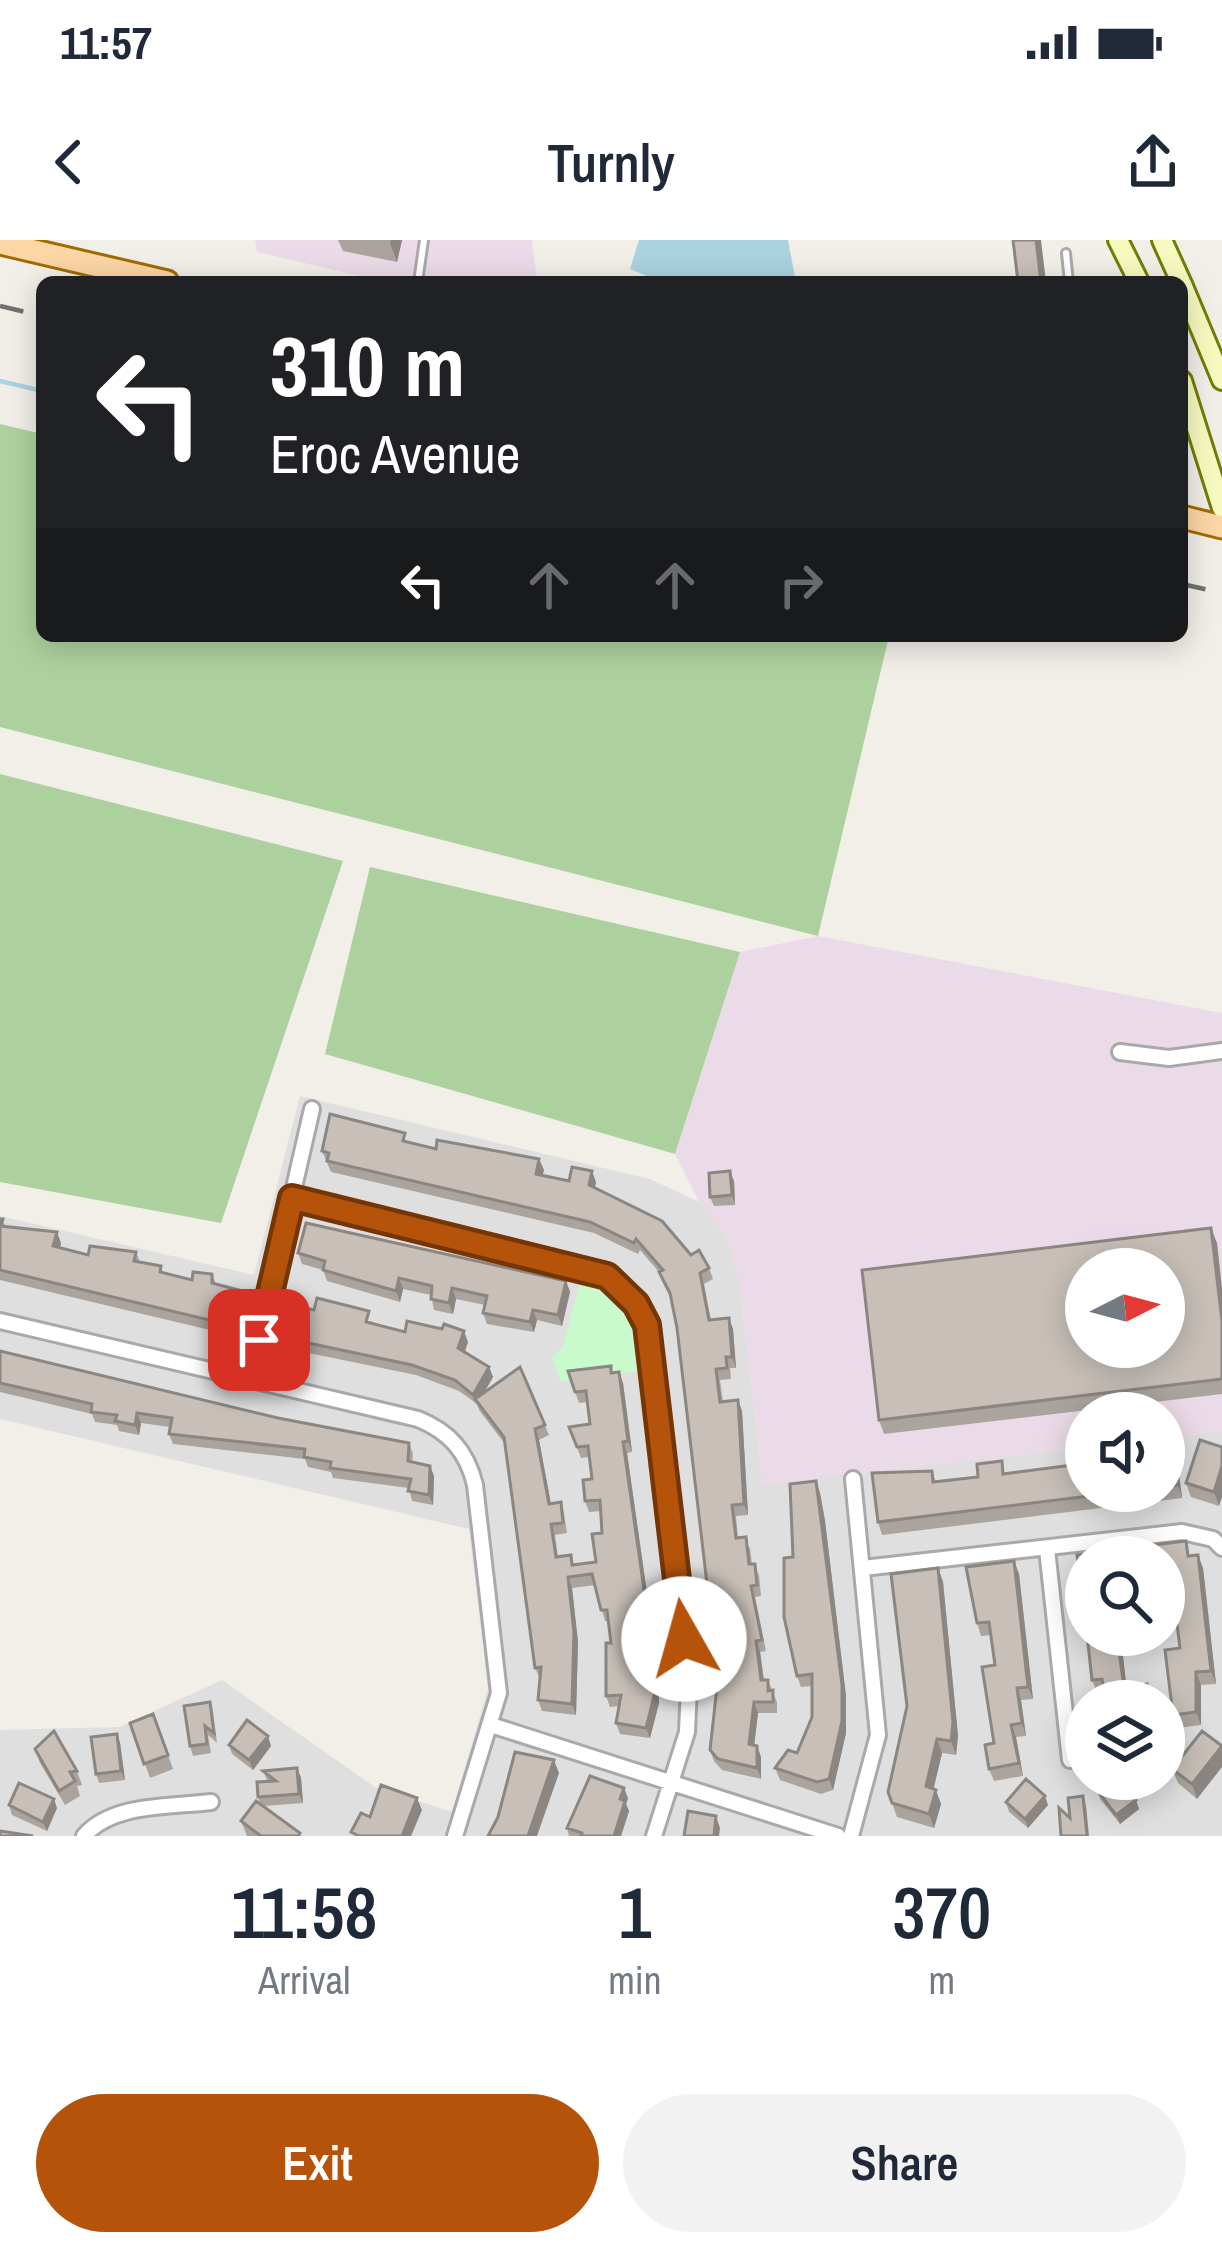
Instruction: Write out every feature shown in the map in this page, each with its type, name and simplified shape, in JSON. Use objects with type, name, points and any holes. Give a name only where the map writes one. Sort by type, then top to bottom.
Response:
[{"type":"main road","points":[[1118,240],[1135,273],[1164,243],[1179,276]]},
{"type":"main road","points":[[0,243],[141,276]]},
{"type":"main road","points":[[1188,298],[1222,380]]},
{"type":"main road","points":[[1188,400],[1222,508]]},
{"type":"main road","points":[[1188,518],[1222,527]]},
{"type":"street","points":[[1120,1052],[1169,1058],[1222,1051]]},
{"type":"street","points":[[250,1379],[312,1109]]},
{"type":"street","points":[[292,1198],[594,1270],[636,1304],[649,1339],[689,1686],[687,1732],[654,1836]]},
{"type":"street","points":[[0,1321],[418,1419],[451,1437],[464,1453],[476,1485],[498,1678],[491,1724],[455,1836]]},
{"type":"street","points":[[850,1836],[878,1735],[853,1480]]},
{"type":"street","points":[[863,1568],[1181,1532],[1214,1539],[1222,1548]]},
{"type":"street","points":[[1047,1549],[1065,1714]]},
{"type":"street","points":[[491,1724],[838,1836]]},
{"type":"street","points":[[84,1836],[101,1820],[119,1814],[211,1802]]},
{"type":"lane","points":[[419,276],[424,240]]},
{"type":"lane","points":[[1066,253],[1068,276]]},
{"type":"shaded area","points":[[255,240],[532,240],[536,276],[359,276],[257,252]]},
{"type":"shaded area","points":[[818,936],[1222,1013],[1222,1431],[1185,1435],[1185,1392],[1065,1392],[1065,1449],[763,1484],[739,1279],[727,1237],[699,1202],[675,1154],[740,952]]},
{"type":"shaded area","points":[[300,1096],[650,1179],[699,1202],[727,1237],[739,1279],[763,1484],[1065,1449],[1065,1512],[1185,1512],[1185,1435],[1222,1431],[1222,1836],[0,1836],[0,1730],[119,1727],[222,1680],[375,1787],[452,1812],[488,1689],[469,1529],[0,1419],[0,1216],[254,1275]]},
{"type":"green space","points":[[0,424],[36,433],[36,642],[888,642],[818,936],[0,727]]},
{"type":"green space","points":[[0,774],[343,861],[221,1223],[0,1182]]},
{"type":"green space","points":[[370,867],[740,952],[675,1154],[325,1054]]},
{"type":"green space","points":[[584,1267],[636,1304],[653,1369],[561,1382],[552,1358],[563,1346]]},
{"type":"water","points":[[639,240],[788,240],[795,276],[647,276],[630,269]]},
{"type":"building","points":[[1013,240],[1036,240],[1040,276],[1017,276]]},
{"type":"building","points":[[330,1114],[405,1133],[403,1141],[436,1149],[437,1140],[539,1159],[536,1174],[569,1181],[572,1167],[592,1171],[589,1185],[662,1221],[691,1255],[699,1250],[709,1268],[700,1273],[709,1320],[729,1318],[732,1357],[726,1357],[727,1368],[716,1369],[720,1402],[738,1400],[744,1504],[732,1505],[736,1538],[746,1537],[749,1564],[755,1564],[757,1585],[751,1586],[762,1640],[756,1641],[761,1680],[768,1680],[768,1691],[773,1690],[773,1702],[754,1702],[749,1744],[757,1746],[757,1768],[718,1759],[710,1750],[718,1678],[677,1328],[670,1293],[659,1272],[663,1270],[636,1239],[634,1243],[590,1222],[327,1161],[329,1153],[322,1151]]},
{"type":"building","points":[[730,1171],[732,1195],[710,1197],[709,1173]]},
{"type":"building","points":[[0,1219],[1,1226],[57,1232],[53,1246],[88,1255],[90,1246],[136,1252],[134,1261],[161,1266],[160,1272],[192,1280],[193,1272],[212,1274],[212,1283],[239,1290],[230,1325],[0,1270]]},
{"type":"building","points":[[306,1223],[566,1281],[558,1315],[533,1310],[530,1322],[483,1313],[487,1296],[452,1288],[449,1303],[431,1299],[432,1286],[399,1278],[396,1291],[323,1270],[325,1261],[298,1253]]},
{"type":"building","points":[[1211,1228],[1222,1321],[1222,1379],[1113,1392],[1065,1392],[1065,1398],[879,1420],[862,1270]]},
{"type":"building","points":[[317,1298],[369,1311],[366,1322],[405,1332],[407,1321],[464,1331],[458,1348],[489,1367],[473,1395],[455,1380],[412,1365],[280,1337],[287,1304],[314,1310]]},
{"type":"building","points":[[0,1351],[278,1418],[409,1443],[408,1461],[430,1466],[429,1495],[408,1491],[411,1479],[330,1468],[331,1462],[304,1457],[305,1449],[169,1434],[172,1418],[137,1413],[135,1425],[115,1421],[117,1415],[91,1412],[92,1404],[0,1383]]},
{"type":"building","points":[[611,1366],[611,1373],[619,1372],[628,1441],[623,1442],[654,1660],[655,1692],[646,1728],[616,1723],[621,1695],[606,1696],[606,1643],[611,1643],[607,1610],[601,1610],[592,1574],[568,1577],[574,1632],[572,1704],[538,1700],[541,1667],[535,1668],[504,1437],[475,1399],[520,1367],[545,1425],[535,1429],[549,1504],[561,1502],[563,1523],[551,1524],[556,1557],[571,1555],[572,1565],[596,1562],[592,1534],[602,1533],[600,1500],[585,1501],[583,1480],[592,1479],[588,1446],[577,1447],[569,1427],[590,1424],[586,1391],[575,1392],[568,1371]]},
{"type":"building","points":[[1200,1440],[1222,1447],[1214,1492],[1186,1483]]},
{"type":"building","points":[[1002,1461],[1003,1474],[1065,1466],[1065,1499],[878,1522],[872,1473],[932,1471],[933,1482],[978,1477],[977,1464]]},
{"type":"building","points":[[816,1481],[842,1685],[842,1721],[829,1779],[817,1782],[775,1768],[788,1750],[797,1753],[812,1717],[812,1674],[797,1676],[784,1617],[784,1558],[793,1557],[790,1484]]},
{"type":"building","points":[[1185,1541],[1188,1556],[1198,1555],[1211,1671],[1196,1672],[1196,1712],[1185,1713],[1185,1680],[1169,1680],[1166,1656],[1185,1656]]},
{"type":"building","points":[[1014,1561],[1028,1687],[1017,1688],[1022,1723],[1011,1725],[1019,1763],[989,1769],[985,1745],[994,1743],[982,1667],[995,1665],[989,1622],[977,1623],[966,1567]]},
{"type":"building","points":[[938,1568],[953,1722],[951,1741],[937,1739],[926,1786],[936,1790],[929,1814],[892,1803],[888,1792],[907,1706],[891,1574]]},
{"type":"building","points":[[1089,1656],[1120,1656],[1123,1680],[1092,1680]]},
{"type":"building","points":[[210,1702],[214,1733],[205,1726],[207,1744],[190,1746],[184,1706]]},
{"type":"building","points":[[153,1714],[168,1755],[144,1764],[130,1723]]},
{"type":"building","points":[[247,1720],[268,1736],[249,1760],[229,1745]]},
{"type":"building","points":[[54,1731],[77,1771],[70,1772],[75,1781],[59,1791],[35,1749]]},
{"type":"building","points":[[1202,1731],[1222,1746],[1192,1784],[1185,1779],[1185,1753]]},
{"type":"building","points":[[117,1734],[121,1771],[96,1774],[91,1737]]},
{"type":"building","points":[[515,1752],[554,1760],[528,1836],[488,1836],[498,1817]]},
{"type":"building","points":[[297,1768],[299,1794],[258,1797],[257,1782],[276,1781],[263,1771]]},
{"type":"building","points":[[590,1776],[624,1788],[620,1799],[625,1801],[614,1836],[581,1836],[567,1828]]},
{"type":"building","points":[[1026,1779],[1045,1796],[1025,1819],[1006,1802]]},
{"type":"building","points":[[19,1783],[54,1799],[43,1822],[9,1805]]},
{"type":"building","points":[[381,1785],[417,1798],[402,1836],[351,1832],[361,1813],[370,1817]]},
{"type":"building","points":[[1068,1800],[1083,1800],[1087,1836],[1061,1836],[1059,1808],[1070,1818]]},
{"type":"building","points":[[1105,1800],[1136,1800],[1116,1815]]},
{"type":"building","points":[[256,1801],[298,1836],[261,1836],[241,1821]]},
{"type":"building","points":[[688,1811],[716,1816],[714,1836],[684,1836]]},
{"type":"waterway","points":[[0,381],[36,390]]},
{"type":"railway","points":[[0,306],[36,315]]},
{"type":"railway","points":[[1188,585],[1222,593]]},
{"type":"route","points":[[259,1340],[292,1198],[607,1276],[628,1293],[647,1325],[684,1639]]}]
